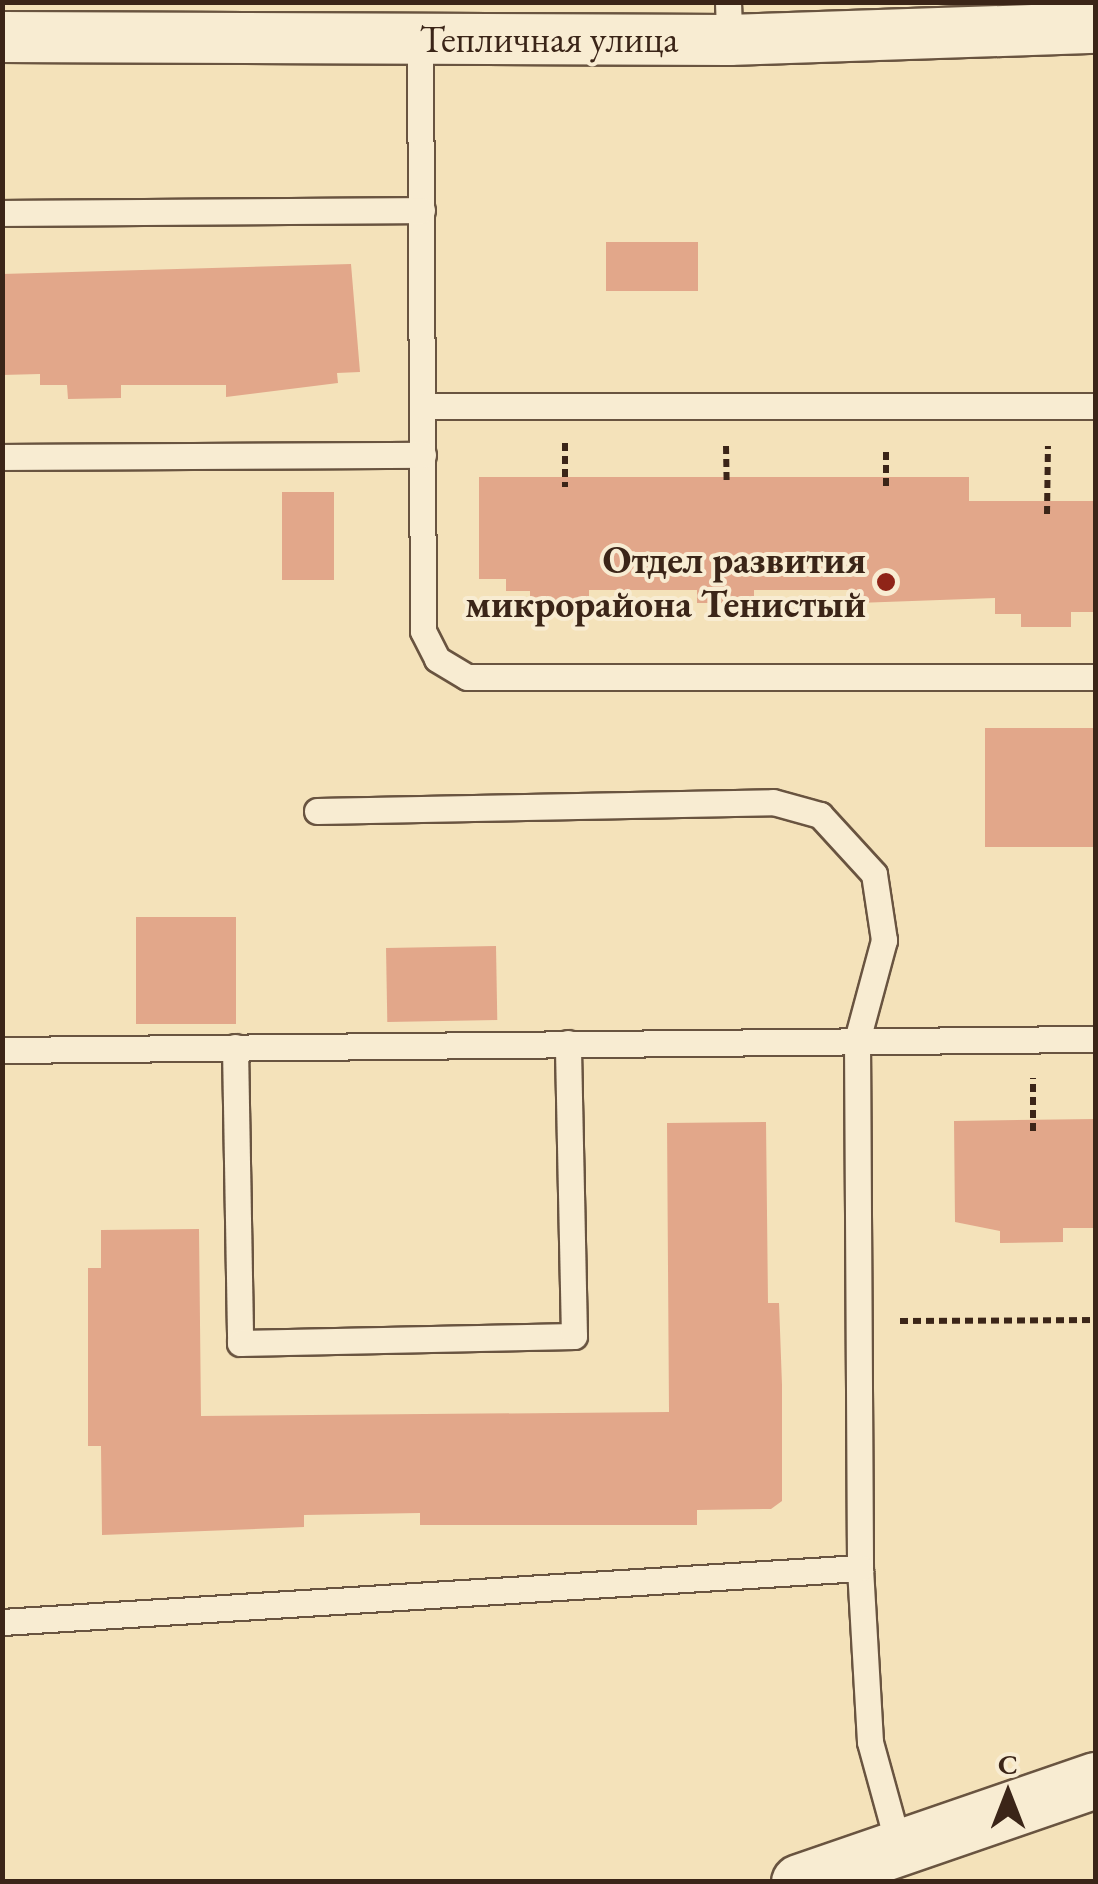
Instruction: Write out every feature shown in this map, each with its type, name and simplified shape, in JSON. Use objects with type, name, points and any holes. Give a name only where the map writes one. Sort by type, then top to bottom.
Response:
[{"type":"street","name":"Тепличная улица","points":[[2,38],[420,38],[729,21],[1096,28]]},
{"type":"street","points":[[799,1882],[1096,1780]]},
{"type":"lane","points":[[420,38],[423,631],[438,659],[466,677],[1096,677]]},
{"type":"lane","points":[[2,213],[422,210]]},
{"type":"lane","points":[[424,406],[1096,406]]},
{"type":"lane","points":[[2,456],[423,455]]},
{"type":"lane","points":[[317,811],[773,802],[820,814],[874,874],[884,940],[857,1040],[860,1568],[870,1742],[899,1847]]},
{"type":"lane","points":[[2,1050],[1096,1039]]},
{"type":"lane","points":[[235,1047],[240,1343],[574,1336],[568,1044]]},
{"type":"lane","points":[[2,1622],[860,1568]]},
{"type":"path","points":[[1047,514],[1049,406]]},
{"type":"path","points":[[1033,1039],[1033,1131]]},
{"type":"path","points":[[859,1322],[1096,1320]]},
{"type":"building","points":[[606,242],[698,242],[698,291],[606,291]]},
{"type":"building","points":[[351,264],[360,372],[337,373],[338,383],[226,397],[226,385],[121,385],[121,398],[68,399],[67,385],[40,385],[40,374],[2,375],[2,274]]},
{"type":"building","points":[[479,477],[969,477],[969,501],[1096,501],[1096,612],[1071,612],[1071,627],[1021,627],[1021,614],[995,614],[995,598],[857,603],[857,590],[754,590],[754,603],[697,603],[697,590],[589,590],[589,603],[530,603],[530,591],[506,591],[506,579],[479,579]]},
{"type":"building","points":[[282,492],[334,492],[334,580],[282,580]]},
{"type":"building","points":[[985,728],[1096,728],[1096,847],[985,847]]},
{"type":"building","points":[[136,917],[236,917],[236,1024],[136,1024]]},
{"type":"building","points":[[496,946],[497,1020],[387,1022],[386,948]]},
{"type":"building","points":[[1095,1119],[1093,1228],[1063,1228],[1063,1242],[1000,1243],[1000,1231],[955,1222],[954,1121]]},
{"type":"building","points":[[766,1122],[768,1303],[779,1303],[782,1385],[782,1501],[771,1509],[697,1510],[697,1525],[420,1525],[420,1513],[304,1515],[304,1527],[102,1535],[101,1446],[88,1446],[88,1268],[101,1268],[101,1230],[199,1229],[201,1416],[669,1412],[667,1123]]},
{"type":"place","name":"Отдел развития микрорайона Тенистый","points":[[886,582]]}]
